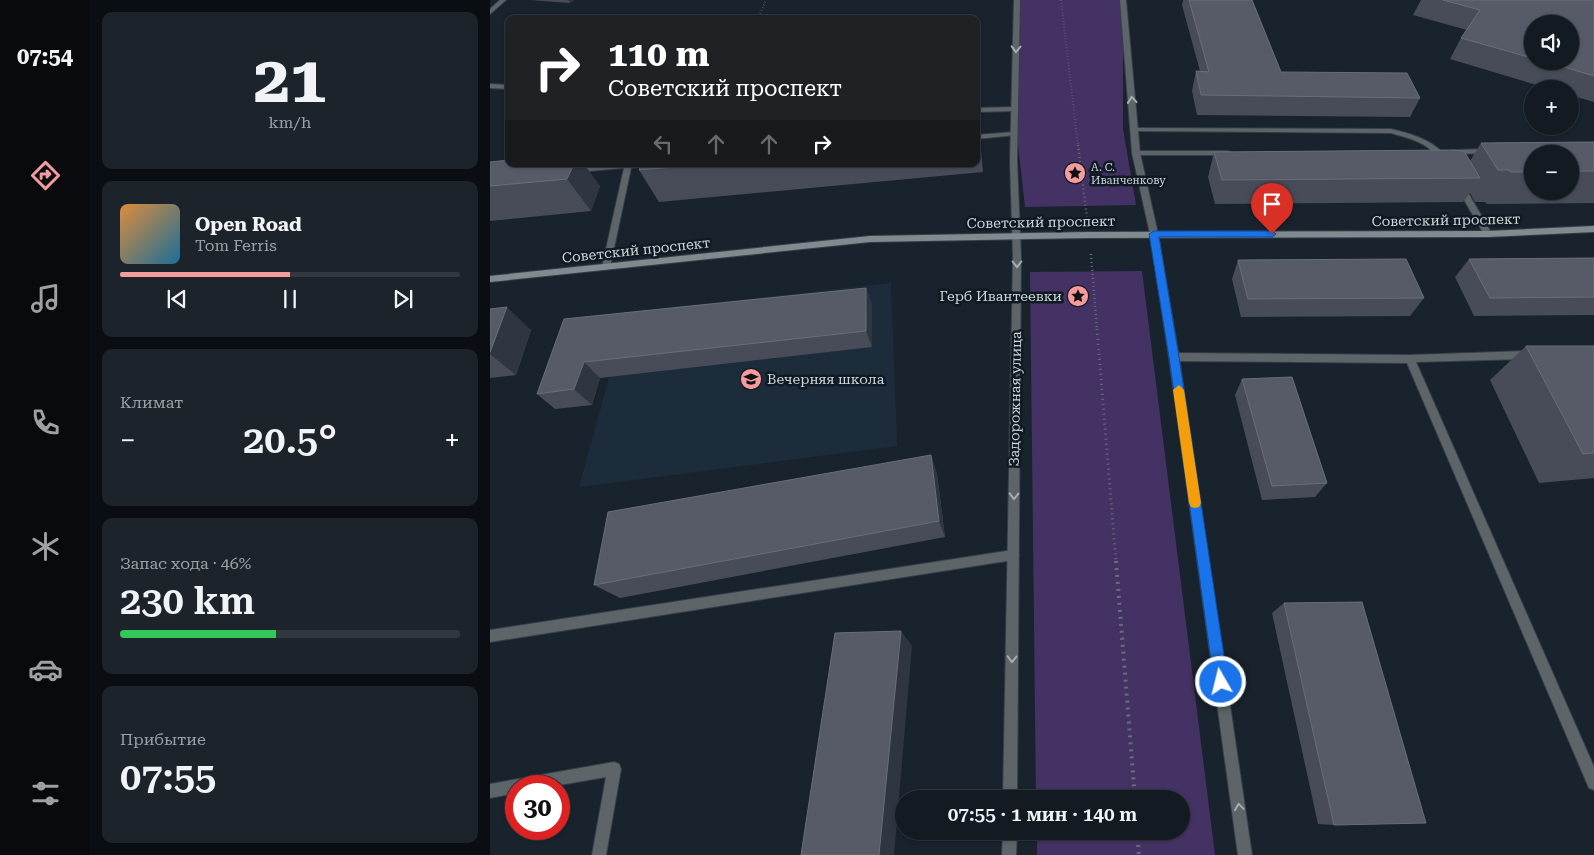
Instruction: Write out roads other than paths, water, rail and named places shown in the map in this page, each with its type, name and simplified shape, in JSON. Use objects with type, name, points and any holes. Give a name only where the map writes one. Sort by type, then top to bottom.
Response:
[{"type":"street","points":[[490,12],[503,0]]},
{"type":"street","name":"Задорожная улица","points":[[1010,790],[1017,257],[1014,109],[1017,0]]},
{"type":"street","points":[[1123,0],[1136,153],[1154,234],[1174,357],[1245,855]]},
{"type":"street","points":[[490,86],[505,87]]},
{"type":"street","points":[[980,110],[1014,109]]},
{"type":"street","points":[[1135,130],[1391,131],[1417,139],[1440,152],[1449,168]]},
{"type":"street","points":[[980,137],[1014,134]]},
{"type":"street","points":[[1420,152],[1498,151]]},
{"type":"street","points":[[1136,153],[1234,153]]},
{"type":"street","points":[[569,171],[608,167]]},
{"type":"street","points":[[606,267],[628,167]]},
{"type":"street","points":[[1454,176],[1488,234]]},
{"type":"street","name":"Советский проспект","points":[[490,279],[870,239],[1154,234],[1488,234],[1594,229]]},
{"type":"street","points":[[1174,357],[1410,359],[1537,355]]},
{"type":"street","points":[[1410,359],[1594,783]]},
{"type":"street","points":[[490,636],[1014,555]]},
{"type":"street","points":[[570,777],[614,769],[599,855]]},
{"type":"street","points":[[490,791],[505,788]]},
{"type":"street","points":[[1009,855],[1010,840]]},
{"type":"place","name":"А. С. Иванченкову","points":[[1075,173]]},
{"type":"place","name":"Герб Ивантеевки","points":[[1078,296]]},
{"type":"place","name":"Вечерняя школа","points":[[751,379]]}]
